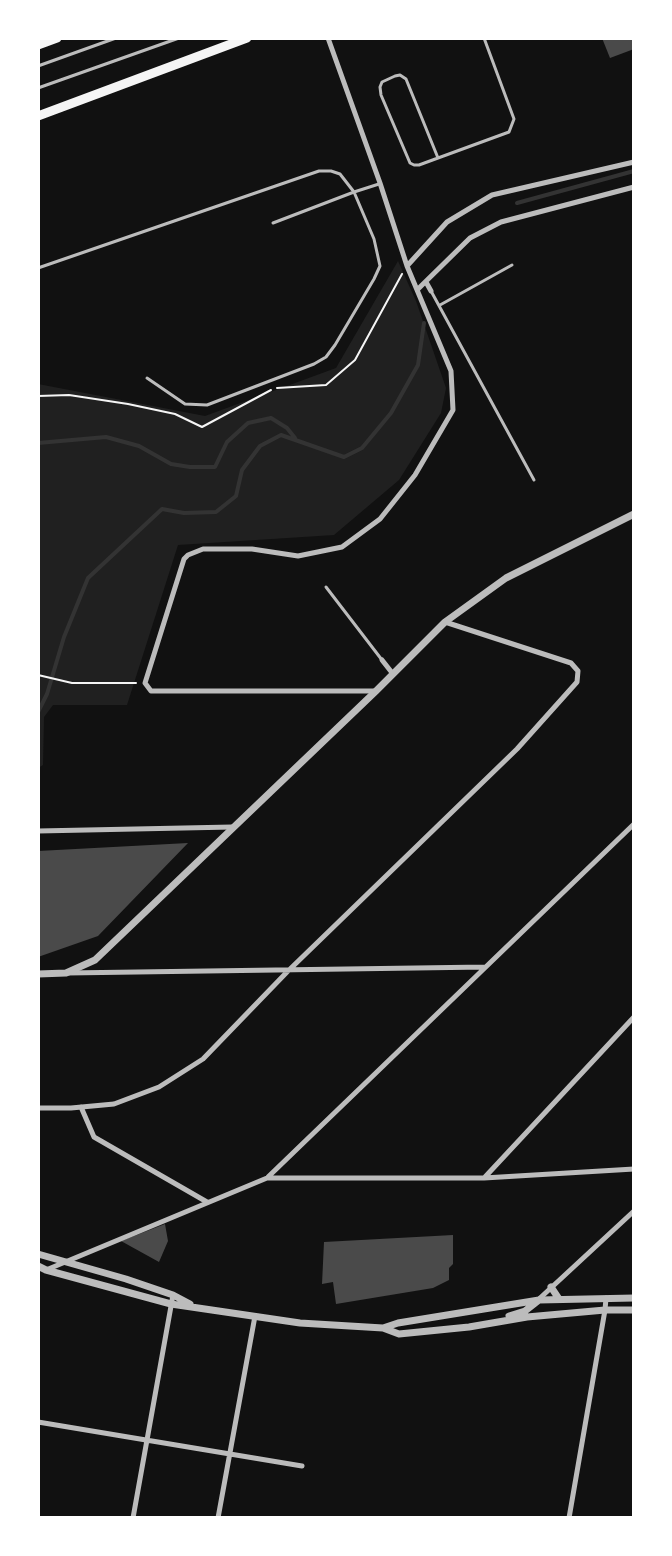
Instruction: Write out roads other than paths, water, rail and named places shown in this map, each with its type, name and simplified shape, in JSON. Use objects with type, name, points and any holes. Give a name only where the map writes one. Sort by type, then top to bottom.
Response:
[{"type":"highway","points":[[38,45],[57,38]]},
{"type":"highway","points":[[38,116],[247,38]]},
{"type":"street","points":[[328,38],[407,266],[451,371],[453,410],[415,475],[380,519],[342,547],[298,556],[252,549],[203,549],[194,551],[184,559],[145,683],[151,691],[376,691]]},
{"type":"street","points":[[407,266],[447,222],[492,195],[634,162]]},
{"type":"street","points":[[417,290],[470,238],[501,222],[634,188]]},
{"type":"street","points":[[426,282],[431,291]]},
{"type":"street","points":[[66,973],[95,960],[445,622],[506,578],[634,514]]},
{"type":"street","points":[[38,1108],[114,1104],[159,1087],[203,1059],[287,972],[517,749],[577,682],[578,671],[571,663],[445,622]]},
{"type":"street","points":[[382,660],[393,674]]},
{"type":"street","points":[[42,1268],[67,1261],[267,1178],[634,824]]},
{"type":"street","points":[[38,831],[232,827]]},
{"type":"street","points":[[38,974],[486,967]]},
{"type":"street","points":[[484,1178],[634,1017]]},
{"type":"street","points":[[626,1026],[634,1026]]},
{"type":"street","points":[[81,1107],[94,1137],[208,1202]]},
{"type":"street","points":[[267,1178],[484,1178],[634,1169]]},
{"type":"street","points":[[469,1327],[479,1321],[509,1316],[533,1307],[634,1211]]},
{"type":"street","points":[[38,1254],[173,1295],[195,1307]]},
{"type":"street","points":[[42,1268],[171,1304],[300,1323],[383,1328],[399,1334],[527,1317],[634,1310]]},
{"type":"street","points":[[551,1287],[559,1299]]},
{"type":"street","points":[[133,1518],[173,1295]]},
{"type":"street","points":[[569,1518],[606,1298]]},
{"type":"street","points":[[383,1328],[539,1300],[634,1298]]},
{"type":"street","points":[[218,1518],[255,1315]]},
{"type":"street","points":[[38,1422],[302,1466]]},
{"type":"lane","points":[[38,66],[116,38]]},
{"type":"lane","points":[[38,88],[179,38]]},
{"type":"lane","points":[[438,158],[406,79],[395,76],[382,82],[380,87],[410,163],[419,165],[509,132],[514,119],[484,38]]},
{"type":"lane","points":[[38,268],[319,171],[340,174],[354,192],[374,239],[380,266],[326,357],[207,405],[185,404],[147,378]]},
{"type":"lane","points":[[273,223],[380,183]]},
{"type":"lane","points":[[440,305],[512,265]]},
{"type":"lane","points":[[431,291],[534,480]]},
{"type":"lane","points":[[326,587],[382,660]]},
{"type":"waterway","points":[[517,203],[634,171]]},
{"type":"waterway","points":[[38,712],[88,578],[162,509],[184,513],[216,512],[236,496],[242,470],[260,446],[281,435],[344,457],[362,448],[391,413],[418,365],[424,323]]},
{"type":"waterway","points":[[38,443],[106,437],[139,446],[171,464],[215,467],[227,442],[248,423],[271,418],[287,428],[295,438]]}]
